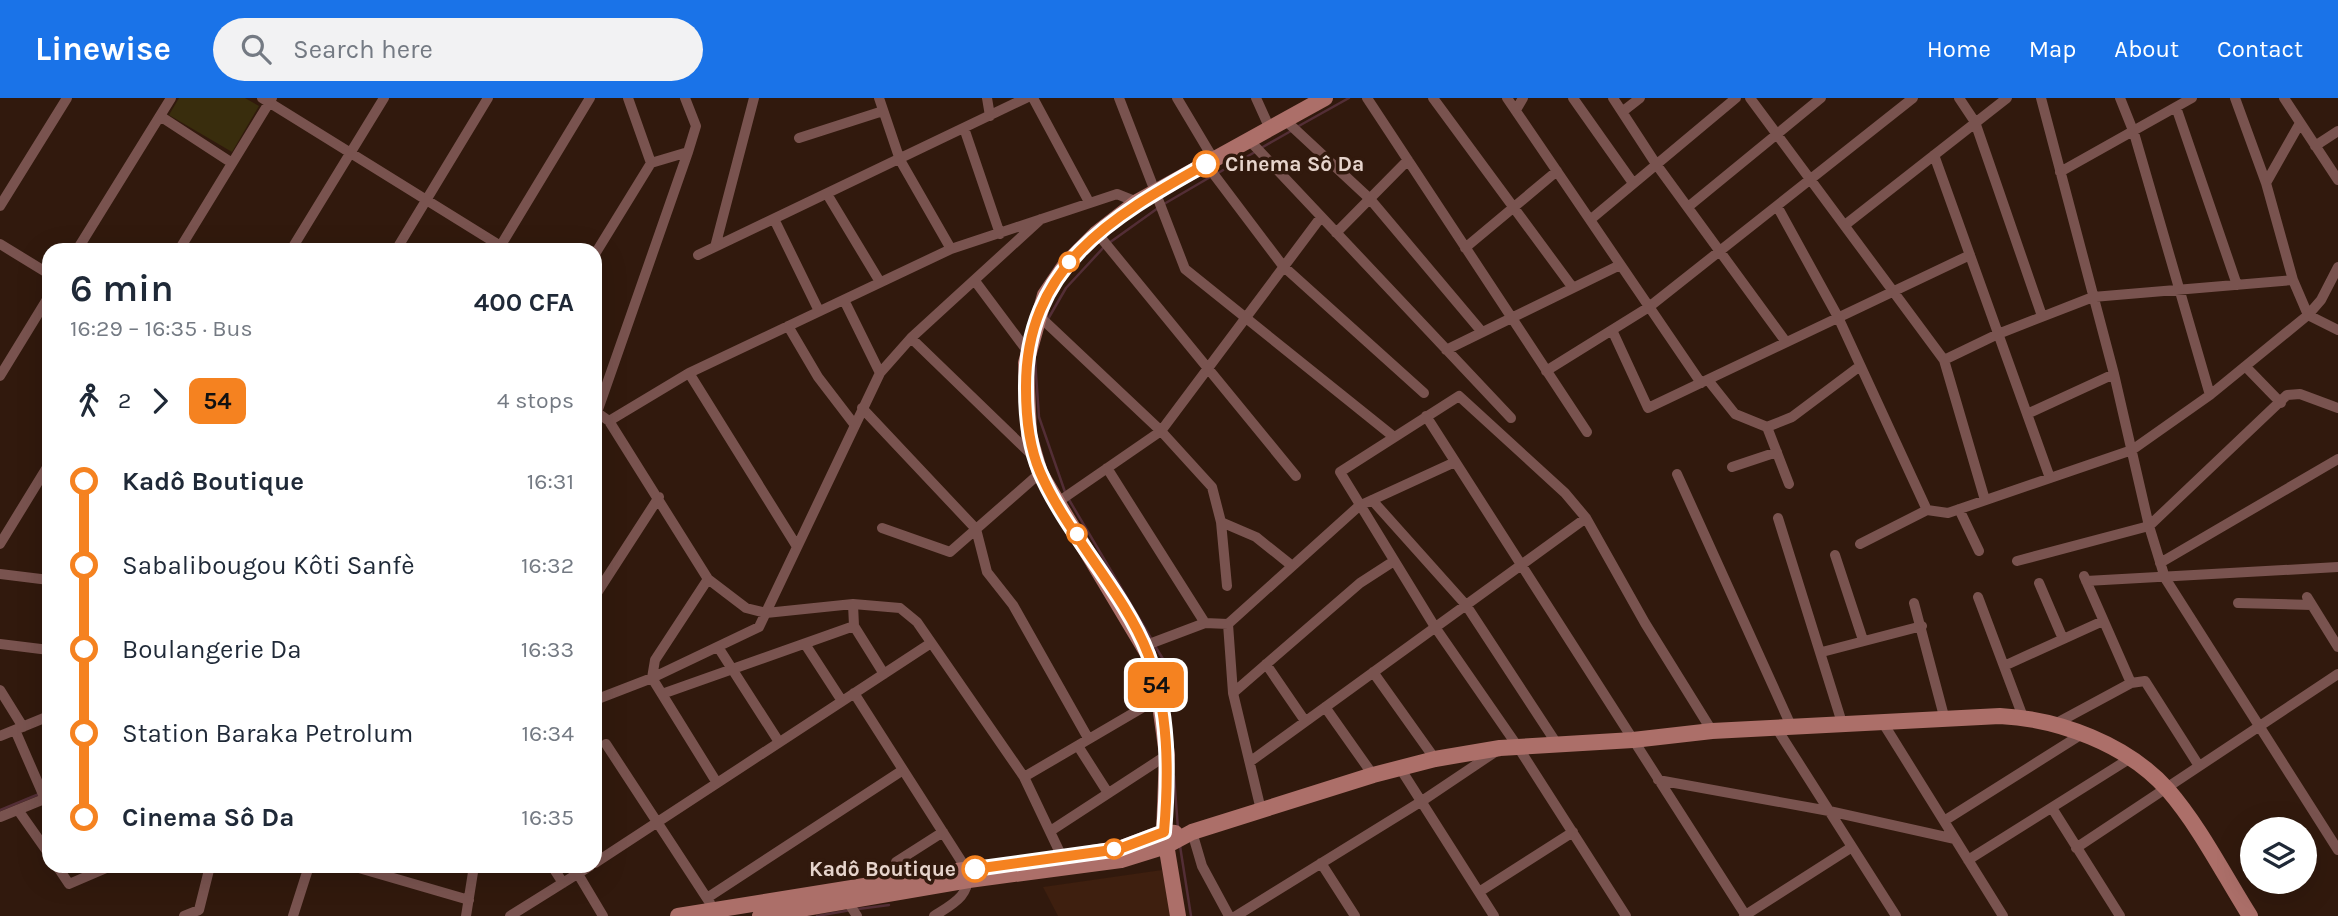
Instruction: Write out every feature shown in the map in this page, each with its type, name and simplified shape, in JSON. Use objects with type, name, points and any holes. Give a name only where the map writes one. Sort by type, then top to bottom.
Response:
[{"type":"main road","points":[[1178,916],[1165,839],[1167,755],[1159,698],[1144,646],[1038,466],[1029,435],[1026,407],[1028,352],[1045,295],[1066,264],[1097,233],[1137,202],[1325,98]]},
{"type":"main road","points":[[760,916],[849,903],[968,875],[1165,839],[1373,775],[1435,759],[1500,748],[1633,740],[1712,731],[2023,717],[2055,724],[2082,734],[2129,759],[2166,789],[2250,916]]},
{"type":"main road","points":[[968,875],[1121,860],[1165,839]]},
{"type":"main road","points":[[678,916],[713,908],[849,903]]},
{"type":"street","points":[[0,206],[67,98]]},
{"type":"street","points":[[81,243],[171,98]]},
{"type":"street","points":[[296,243],[384,98]]},
{"type":"street","points":[[400,243],[488,98]]},
{"type":"street","points":[[505,243],[590,98]]},
{"type":"street","points":[[628,98],[651,163]]},
{"type":"street","points":[[602,397],[696,126],[685,98]]},
{"type":"street","points":[[715,247],[754,98]]},
{"type":"street","points":[[879,98],[900,160],[951,249]]},
{"type":"street","points":[[987,98],[990,116]]},
{"type":"street","points":[[698,255],[1026,98]]},
{"type":"street","points":[[1033,98],[1089,202]]},
{"type":"street","points":[[1119,98],[1185,268],[1394,437]]},
{"type":"street","points":[[1177,98],[1210,162],[1283,266],[1424,393]]},
{"type":"street","points":[[1256,98],[1270,129]]},
{"type":"street","points":[[1367,98],[1587,432]]},
{"type":"street","points":[[1433,98],[1573,288]]},
{"type":"street","points":[[1507,98],[1620,265],[1704,382],[1735,414],[1768,427],[1792,417],[1860,366]]},
{"type":"street","points":[[1516,110],[1523,98]]},
{"type":"street","points":[[1573,98],[1633,183]]},
{"type":"street","points":[[1613,98],[1656,164],[1786,342]]},
{"type":"street","points":[[1622,112],[1640,98]]},
{"type":"street","points":[[1590,220],[1736,98]]},
{"type":"street","points":[[1750,98],[1944,360],[1985,500]]},
{"type":"street","points":[[1688,207],[1821,98]]},
{"type":"street","points":[[1546,371],[1650,307],[1913,98]]},
{"type":"street","points":[[1959,98],[1975,122],[2042,316]]},
{"type":"street","points":[[1845,225],[2007,98]]},
{"type":"street","points":[[2040,98],[2114,374],[2149,526],[2165,578],[2338,850]]},
{"type":"street","points":[[2120,98],[2134,133],[2210,395]]},
{"type":"street","points":[[2060,172],[2134,133],[2192,98]]},
{"type":"street","points":[[2235,98],[2266,183],[2293,280],[2308,315],[2338,330]]},
{"type":"street","points":[[2284,98],[2338,180]]},
{"type":"street","points":[[183,243],[268,99],[427,198],[493,243]]},
{"type":"street","points":[[2176,107],[2237,285]]},
{"type":"street","points":[[799,138],[883,111]]},
{"type":"street","points":[[160,116],[232,163]]},
{"type":"street","points":[[1285,120],[1370,199],[1482,332]]},
{"type":"street","points":[[2266,183],[2300,123]]},
{"type":"street","points":[[964,128],[1000,234]]},
{"type":"street","points":[[2315,146],[2338,131]]},
{"type":"street","points":[[1249,140],[1511,418]]},
{"type":"street","points":[[602,243],[651,163],[688,152]]},
{"type":"street","points":[[1934,155],[2050,478]]},
{"type":"street","points":[[1336,233],[1408,160]]},
{"type":"street","points":[[1465,248],[1557,171]]},
{"type":"street","points":[[827,194],[880,282]]},
{"type":"street","points":[[609,421],[689,373],[951,249],[1117,194],[1137,202]]},
{"type":"street","points":[[1777,206],[1838,317],[1927,510]]},
{"type":"street","points":[[1058,502],[1161,431],[1321,217]]},
{"type":"street","points":[[774,219],[820,311]]},
{"type":"street","points":[[602,697],[652,678],[759,627],[880,373],[911,338],[1041,219]]},
{"type":"street","points":[[1097,233],[1206,370],[1296,476]]},
{"type":"street","points":[[0,244],[42,270]]},
{"type":"street","points":[[1612,330],[1648,408],[1970,255]]},
{"type":"street","points":[[1446,350],[1620,265]]},
{"type":"street","points":[[1860,544],[1927,510],[1948,513],[2132,450],[2210,395],[2308,315],[2321,300],[2338,267]]},
{"type":"street","points":[[1944,360],[1998,334],[2093,297],[2293,280]]},
{"type":"street","points":[[975,281],[1028,352]]},
{"type":"street","points":[[844,300],[880,373]]},
{"type":"street","points":[[0,376],[42,307]]},
{"type":"street","points":[[1038,315],[1161,431],[1212,487],[1221,522],[1227,586]]},
{"type":"street","points":[[788,326],[818,377],[854,424]]},
{"type":"street","points":[[882,528],[950,552],[1038,466],[911,338]]},
{"type":"street","points":[[2246,367],[2281,403]]},
{"type":"street","points":[[689,373],[796,545]]},
{"type":"street","points":[[2027,414],[2114,374]]},
{"type":"street","points":[[2017,561],[2149,526],[2287,395],[2300,394],[2338,408]]},
{"type":"street","points":[[1626,916],[1518,747],[1434,628],[1340,472],[1459,396],[1566,494],[1586,518],[1645,623],[1712,731]]},
{"type":"street","points":[[862,408],[976,529],[987,572],[1013,605],[1088,738]]},
{"type":"street","points":[[1426,416],[1745,916],[1852,847]]},
{"type":"street","points":[[602,417],[609,421],[659,497],[708,579],[746,608],[766,613],[853,604],[900,608],[917,622],[1024,777],[1052,830],[1062,857]]},
{"type":"street","points":[[1768,427],[1789,484]]},
{"type":"street","points":[[1732,467],[1777,452]]},
{"type":"street","points":[[2160,563],[2338,459]]},
{"type":"street","points":[[1144,646],[1205,623],[1228,624],[1359,506],[1455,462]]},
{"type":"street","points":[[1107,468],[1205,623]]},
{"type":"street","points":[[1677,474],[1785,729],[1829,811],[1895,916]]},
{"type":"street","points":[[0,544],[42,475]]},
{"type":"street","points":[[602,585],[659,497]]},
{"type":"street","points":[[1372,500],[1466,605],[1557,744]]},
{"type":"street","points":[[1959,509],[1979,551]]},
{"type":"street","points":[[1251,761],[1586,518]]},
{"type":"street","points":[[1778,518],[1843,726]]},
{"type":"street","points":[[1221,522],[1256,537],[1291,565]]},
{"type":"street","points":[[1835,555],[1863,640]]},
{"type":"street","points":[[1233,693],[1360,583],[1394,561]]},
{"type":"street","points":[[2131,683],[2085,578],[2165,578],[2338,567]]},
{"type":"street","points":[[0,574],[42,579]]},
{"type":"street","points":[[708,579],[655,660],[652,678],[717,783]]},
{"type":"street","points":[[2039,583],[2063,639]]},
{"type":"street","points":[[1978,597],[2023,717]]},
{"type":"street","points":[[2238,603],[2310,601],[2338,647]]},
{"type":"street","points":[[1914,603],[1945,720]]},
{"type":"street","points":[[853,604],[854,626],[884,674]]},
{"type":"street","points":[[2004,666],[2103,621]]},
{"type":"street","points":[[1228,624],[1233,693],[1261,810]]},
{"type":"street","points":[[662,694],[854,626]]},
{"type":"street","points":[[1822,652],[1922,626]]},
{"type":"street","points":[[805,643],[842,701]]},
{"type":"street","points":[[602,858],[931,643]]},
{"type":"street","points":[[0,645],[42,649]]},
{"type":"street","points":[[718,647],[779,742]]},
{"type":"street","points":[[1266,664],[1305,721]]},
{"type":"street","points":[[1373,672],[1435,759]]},
{"type":"street","points":[[2076,848],[2338,674]]},
{"type":"street","points":[[2055,724],[2131,683],[2145,681],[2199,766]]},
{"type":"street","points":[[0,690],[42,786]]},
{"type":"street","points":[[854,693],[968,875],[961,899],[934,916]]},
{"type":"street","points":[[1024,777],[1159,698]]},
{"type":"street","points":[[1325,707],[1373,775]]},
{"type":"street","points":[[0,736],[42,719]]},
{"type":"street","points":[[1883,723],[2003,916]]},
{"type":"street","points":[[1944,821],[2082,734]]},
{"type":"street","points":[[606,744],[713,908],[903,770]]},
{"type":"street","points":[[1078,746],[1108,793]]},
{"type":"street","points":[[1236,916],[1422,801],[1500,748]]},
{"type":"street","points":[[1052,830],[1167,755]]},
{"type":"street","points":[[1968,860],[2129,759]]},
{"type":"street","points":[[1400,768],[1494,916]]},
{"type":"street","points":[[1658,780],[1829,811],[1955,839]]},
{"type":"street","points":[[0,817],[42,800]]},
{"type":"street","points":[[2052,808],[2120,916]]},
{"type":"street","points":[[18,810],[42,844]]},
{"type":"street","points":[[896,862],[943,832]]},
{"type":"street","points":[[1479,892],[1573,832]]},
{"type":"street","points":[[1190,833],[1207,878],[1229,916]]},
{"type":"street","points":[[1321,863],[1355,916]]},
{"type":"street","points":[[62,873],[69,884],[95,873]]},
{"type":"street","points":[[184,916],[199,909],[208,873]]},
{"type":"street","points":[[293,916],[307,873]]},
{"type":"street","points":[[376,873],[469,900]]},
{"type":"street","points":[[466,916],[473,873]]},
{"type":"street","points":[[557,873],[563,883]]},
{"type":"street","points":[[510,916],[578,874],[603,916]]},
{"type":"shaded area","points":[[179,98],[245,98],[259,106],[232,152],[169,115]]},
{"type":"shaded area","points":[[1162,870],[1171,916],[1058,916],[1043,887]]},
{"type":"waterway","points":[[1297,127],[1349,98]]},
{"type":"waterway","points":[[1261,148],[1291,131]]},
{"type":"waterway","points":[[1218,173],[1255,152]]},
{"type":"waterway","points":[[1164,204],[1212,176]]},
{"type":"waterway","points":[[1109,243],[1158,208]]},
{"type":"waterway","points":[[1048,319],[1066,288],[1104,247]]},
{"type":"waterway","points":[[1035,360],[1039,417],[1065,492]]},
{"type":"waterway","points":[[1068,498],[1152,640]]},
{"type":"waterway","points":[[1155,646],[1163,659],[1167,696]]},
{"type":"waterway","points":[[1174,776],[1178,829]]},
{"type":"waterway","points":[[0,810],[39,794]]},
{"type":"waterway","points":[[1180,846],[1191,916]]},
{"type":"waterway","points":[[858,909],[889,905]]},
{"type":"waterway","points":[[817,916],[851,910]]},
{"type":"bus line","name":"54","points":[[975,869],[1119,849],[1164,832],[1168,796],[1167,755],[1159,698],[1148,654],[1040,472],[1029,435],[1026,363],[1045,295],[1066,264],[1097,233],[1137,202],[1206,164]]},
{"type":"place","name":"Cinema Sô Da","points":[[1206,164]]},
{"type":"place","name":"Kadô Boutique","points":[[975,869]]}]
